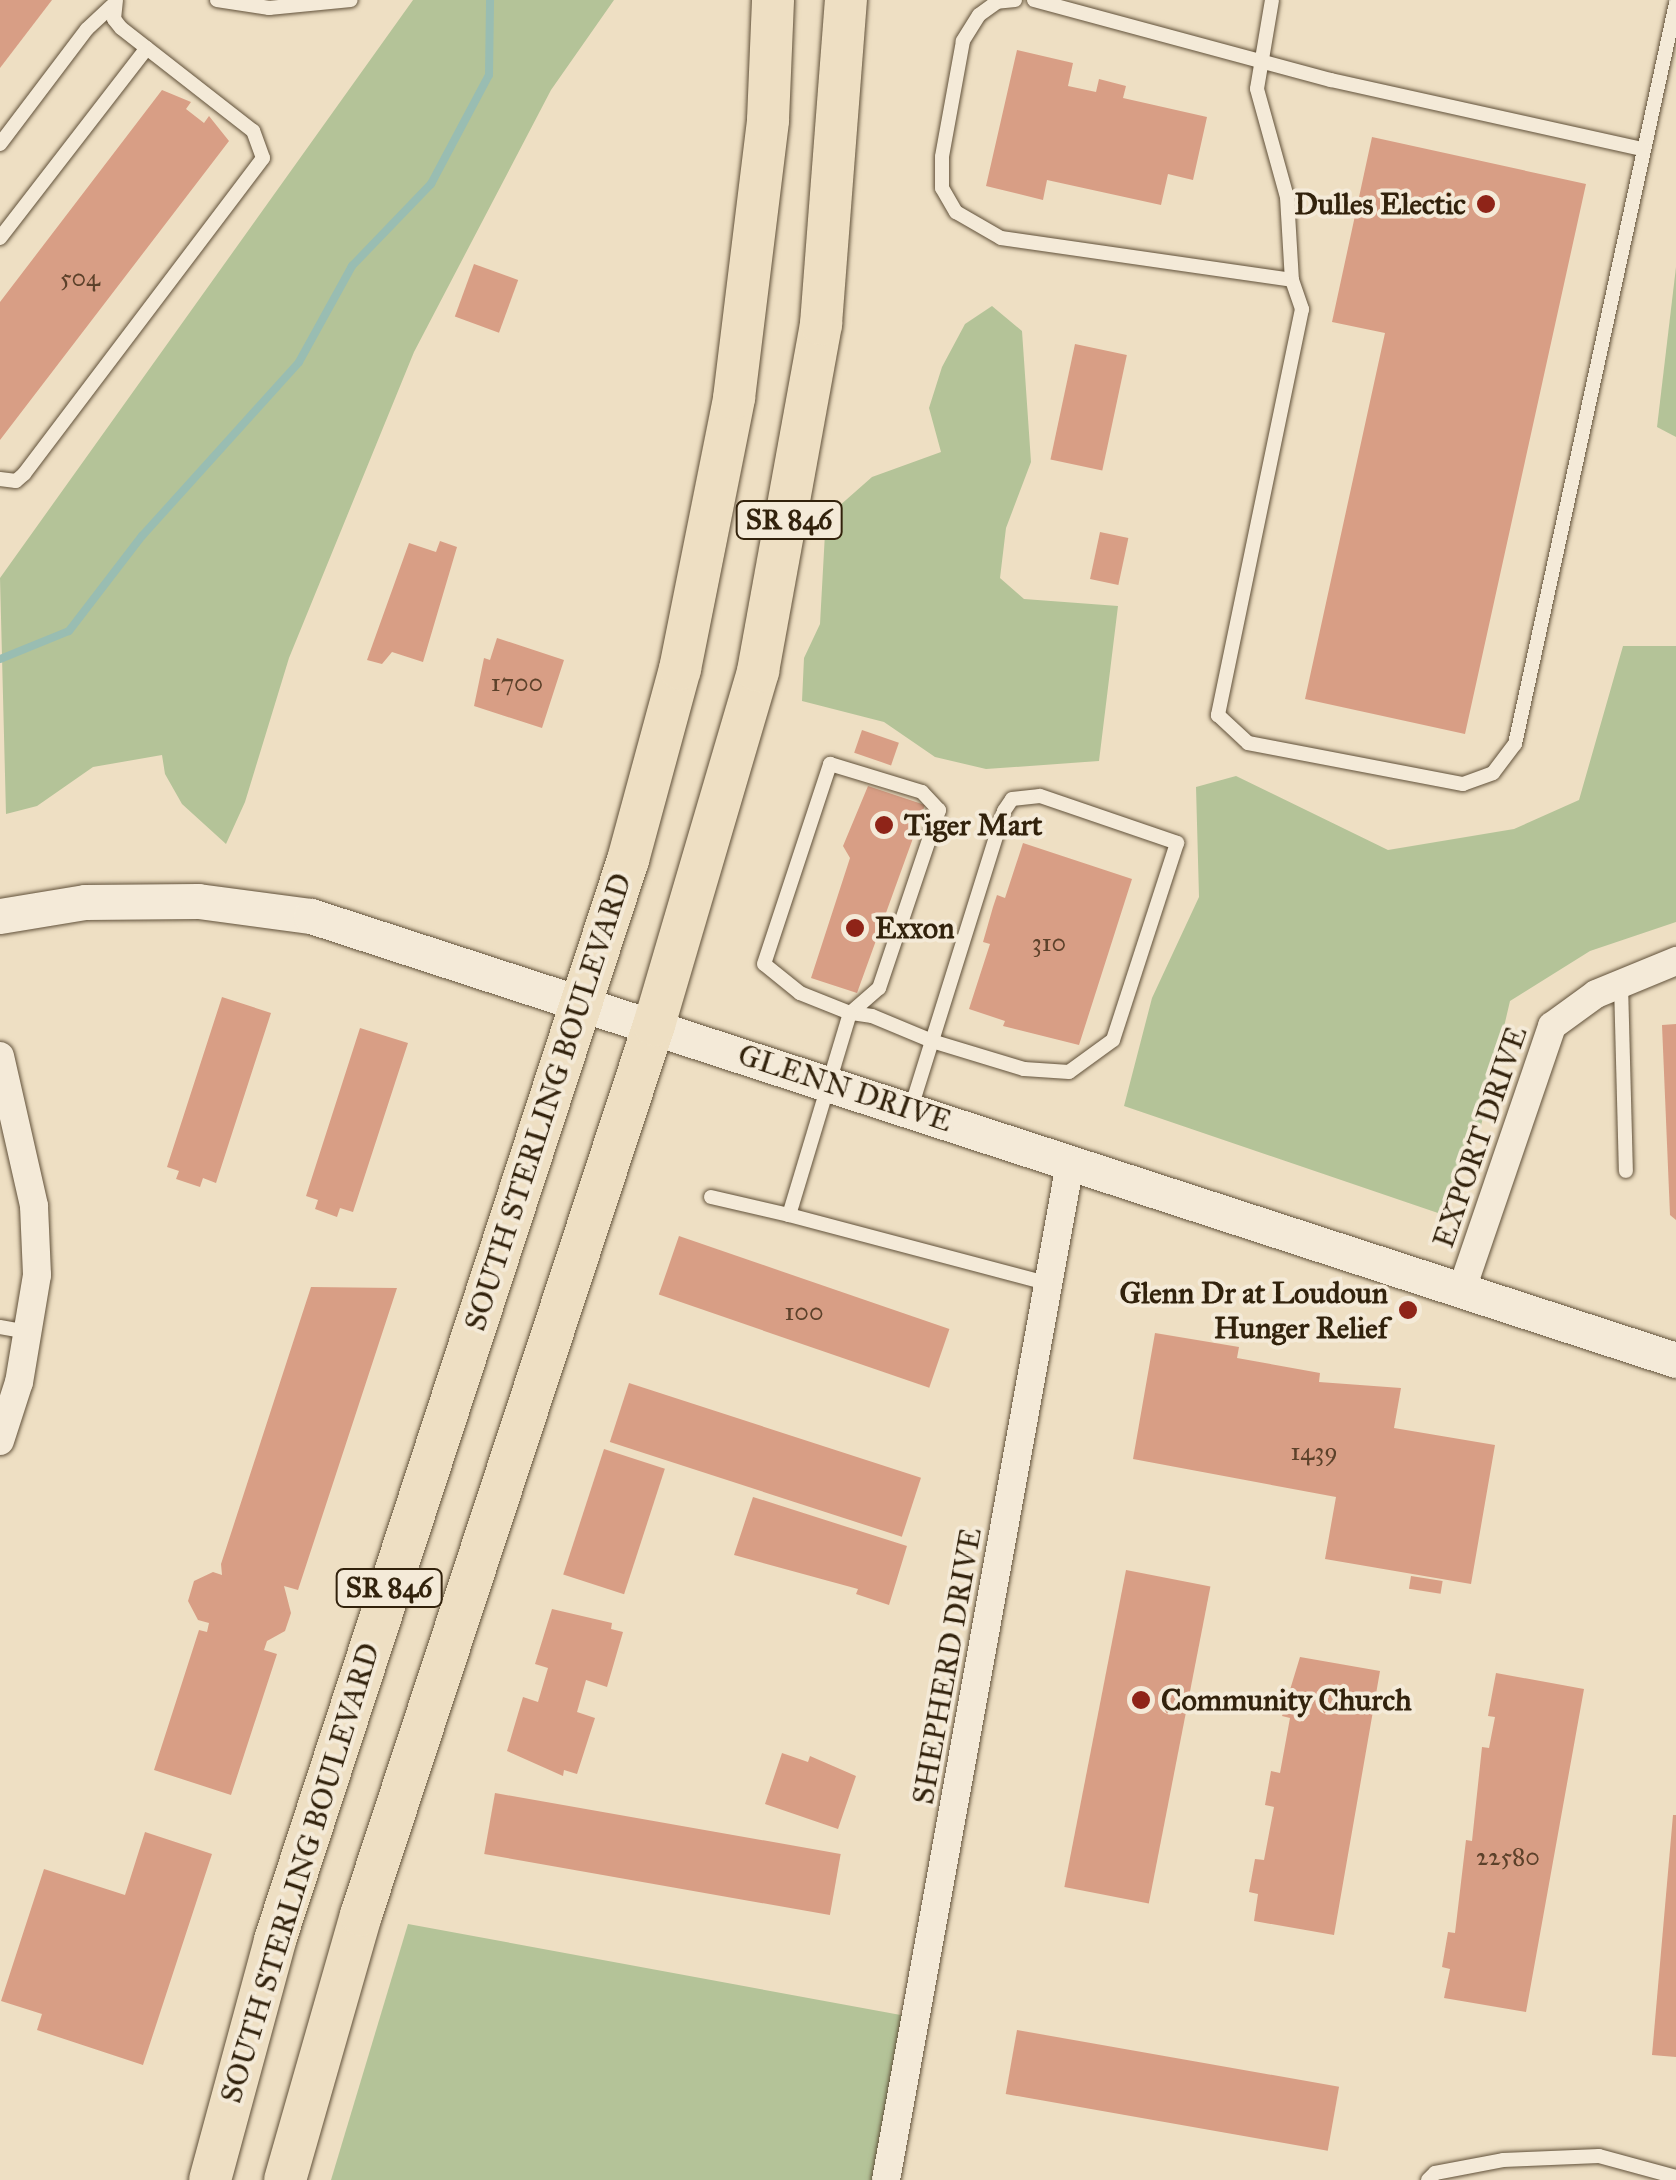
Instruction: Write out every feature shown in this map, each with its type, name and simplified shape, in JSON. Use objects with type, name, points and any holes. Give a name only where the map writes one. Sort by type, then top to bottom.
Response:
[{"type":"main road","name":"SOUTH STERLING BOULEVARD","points":[[210,2180],[306,1840],[656,763],[717,504],[759,211],[773,0]]},
{"type":"main road","name":"SR 846","points":[[285,2180],[361,1915],[654,1025],[738,748],[784,546],[821,324],[846,0]]},
{"type":"street","name":"GLENN DRIVE","points":[[0,916],[85,902],[254,905],[350,927],[1676,1360]]},
{"type":"street","name":"EXPORT DRIVE","points":[[1462,1289],[1552,1026],[1621,984],[1676,961]]},
{"type":"street","points":[[0,1056],[34,1206],[30,1332],[0,1441]]},
{"type":"street","name":"SHEPHERD DRIVE","points":[[886,2180],[1070,1163]]},
{"type":"lane","points":[[217,0],[269,8],[350,0]]},
{"type":"lane","points":[[1015,0],[997,2],[979,15],[964,41],[942,157],[942,188],[956,212],[1002,238],[1292,280]]},
{"type":"lane","points":[[1034,0],[1258,60],[1642,149]]},
{"type":"lane","points":[[1272,0],[1258,60],[1257,89],[1287,197],[1292,280],[1302,308],[1218,715],[1248,743],[1449,784],[1481,779],[1515,744],[1676,4]]},
{"type":"lane","points":[[0,144],[87,29],[114,3],[121,28],[253,131],[264,158],[260,170],[24,474],[16,482],[0,480]]},
{"type":"lane","points":[[0,238],[147,48]]},
{"type":"lane","points":[[789,1215],[850,1013],[880,988],[938,810],[922,792],[830,764],[764,964],[800,994],[850,1013],[932,1041],[1037,1070],[1069,1072],[1092,1061],[1113,1040],[1178,843],[1040,796],[1012,799],[932,1041],[910,1109]]},
{"type":"lane","points":[[1621,984],[1626,1171]]},
{"type":"lane","points":[[711,1197],[1046,1282]]},
{"type":"lane","points":[[0,1327],[30,1332]]},
{"type":"lane","points":[[1428,2180],[1435,2172],[1503,2160],[1599,2156],[1676,2176]]},
{"type":"green space","points":[[413,0],[614,0],[551,90],[414,352],[289,658],[245,802],[226,844],[182,804],[165,774],[162,755],[93,767],[37,806],[6,814],[0,578]]},
{"type":"green space","points":[[1676,267],[1676,437],[1657,427]]},
{"type":"green space","points":[[992,306],[1022,331],[1031,462],[1006,528],[1000,578],[1024,599],[1118,606],[1099,761],[986,769],[935,757],[884,722],[802,701],[804,658],[820,624],[825,533],[838,507],[872,477],[941,452],[929,408],[942,367],[965,324]]},
{"type":"green space","points":[[1623,646],[1676,646],[1676,922],[1590,951],[1510,1001],[1480,1130],[1438,1213],[1124,1106],[1152,998],[1199,897],[1196,787],[1236,776],[1388,850],[1514,829],[1579,800]]},
{"type":"green space","points":[[408,1924],[917,2018],[886,2180],[331,2180]]},
{"type":"building","points":[[0,0],[52,0],[0,68]]},
{"type":"building","points":[[1017,50],[1073,63],[1068,86],[1096,92],[1099,79],[1126,86],[1123,98],[1207,117],[1193,180],[1168,174],[1161,205],[1047,180],[1043,200],[986,186]]},
{"type":"building","points":[[162,90],[191,102],[186,109],[204,123],[209,116],[229,141],[0,440],[0,302]]},
{"type":"building","points":[[1372,137],[1586,184],[1465,734],[1305,699],[1385,333],[1332,322]]},
{"type":"building","points":[[474,264],[518,280],[499,333],[455,317]]},
{"type":"building","points":[[1075,344],[1127,355],[1102,470],[1050,459]]},
{"type":"building","points":[[1100,532],[1128,538],[1118,585],[1090,579]]},
{"type":"building","points":[[440,541],[457,547],[423,662],[392,652],[382,664],[367,660],[409,543],[436,552]]},
{"type":"building","points":[[497,638],[564,660],[542,728],[474,706],[484,658],[490,660]]},
{"type":"building","points":[[862,730],[899,743],[891,765],[854,753]]},
{"type":"building","points":[[868,786],[925,805],[857,993],[811,978],[850,858],[843,846]]},
{"type":"building","points":[[1023,843],[1132,879],[1079,1045],[1003,1026],[1005,1021],[969,1009],[990,944],[983,942],[993,907],[997,895],[1005,898]]},
{"type":"building","points":[[222,997],[271,1013],[216,1183],[203,1178],[200,1187],[176,1179],[179,1171],[167,1167]]},
{"type":"building","points":[[1676,1024],[1676,1220],[1670,1215],[1662,1025]]},
{"type":"building","points":[[360,1028],[408,1043],[353,1212],[340,1208],[337,1217],[315,1209],[318,1200],[306,1196]]},
{"type":"building","points":[[679,1236],[949,1329],[929,1388],[659,1295]]},
{"type":"building","points":[[311,1287],[397,1288],[298,1590],[284,1586],[291,1613],[285,1631],[267,1641],[264,1650],[277,1654],[231,1795],[154,1770],[199,1630],[207,1632],[209,1623],[198,1620],[188,1601],[194,1581],[213,1572],[222,1575],[221,1564]]},
{"type":"building","points":[[1155,1333],[1239,1347],[1237,1358],[1320,1373],[1319,1382],[1401,1388],[1394,1428],[1495,1445],[1471,1584],[1325,1559],[1336,1497],[1133,1459]]},
{"type":"building","points":[[629,1383],[921,1478],[902,1537],[610,1442]]},
{"type":"building","points":[[604,1449],[665,1469],[624,1594],[563,1575]]},
{"type":"building","points":[[753,1497],[907,1546],[889,1605],[856,1594],[858,1589],[734,1555]]},
{"type":"building","points":[[1126,1570],[1210,1586],[1149,1903],[1064,1887]]},
{"type":"building","points":[[1411,1576],[1443,1581],[1441,1594],[1409,1589]]},
{"type":"building","points":[[552,1609],[612,1623],[611,1629],[623,1632],[607,1687],[586,1680],[577,1712],[595,1718],[577,1774],[564,1770],[563,1776],[507,1751],[523,1697],[538,1702],[548,1668],[535,1664]]},
{"type":"building","points":[[1300,1657],[1380,1671],[1334,1935],[1254,1921],[1258,1894],[1249,1892],[1255,1859],[1264,1860],[1274,1807],[1265,1805],[1271,1771],[1280,1773],[1290,1718],[1282,1716]]},
{"type":"building","points":[[1496,1673],[1584,1689],[1526,2012],[1444,1998],[1450,1969],[1442,1967],[1448,1932],[1455,1933],[1466,1840],[1472,1841],[1482,1747],[1489,1748],[1495,1717],[1488,1716]]},
{"type":"building","points":[[782,1753],[808,1762],[810,1756],[856,1776],[838,1829],[765,1804]]},
{"type":"building","points":[[495,1793],[841,1854],[830,1915],[484,1854]]},
{"type":"building","points":[[1676,1815],[1676,2057],[1652,2055]]},
{"type":"building","points":[[145,1832],[212,1854],[143,2065],[37,2030],[42,2014],[1,2001],[44,1869],[125,1895]]},
{"type":"building","points":[[1017,2030],[1339,2087],[1328,2151],[1006,2094]]},
{"type":"waterway","points":[[0,659],[69,631],[142,536],[299,362],[352,266],[431,184],[489,75],[490,0]]},
{"type":"place","name":"Dulles Electic","points":[[1486,204]]},
{"type":"place","name":"Tiger Mart","points":[[884,825]]},
{"type":"place","name":"Exxon","points":[[855,928]]},
{"type":"place","name":"Glenn Dr at Loudoun Hunger Relief","points":[[1408,1310]]},
{"type":"place","name":"Community Church","points":[[1141,1700]]}]
